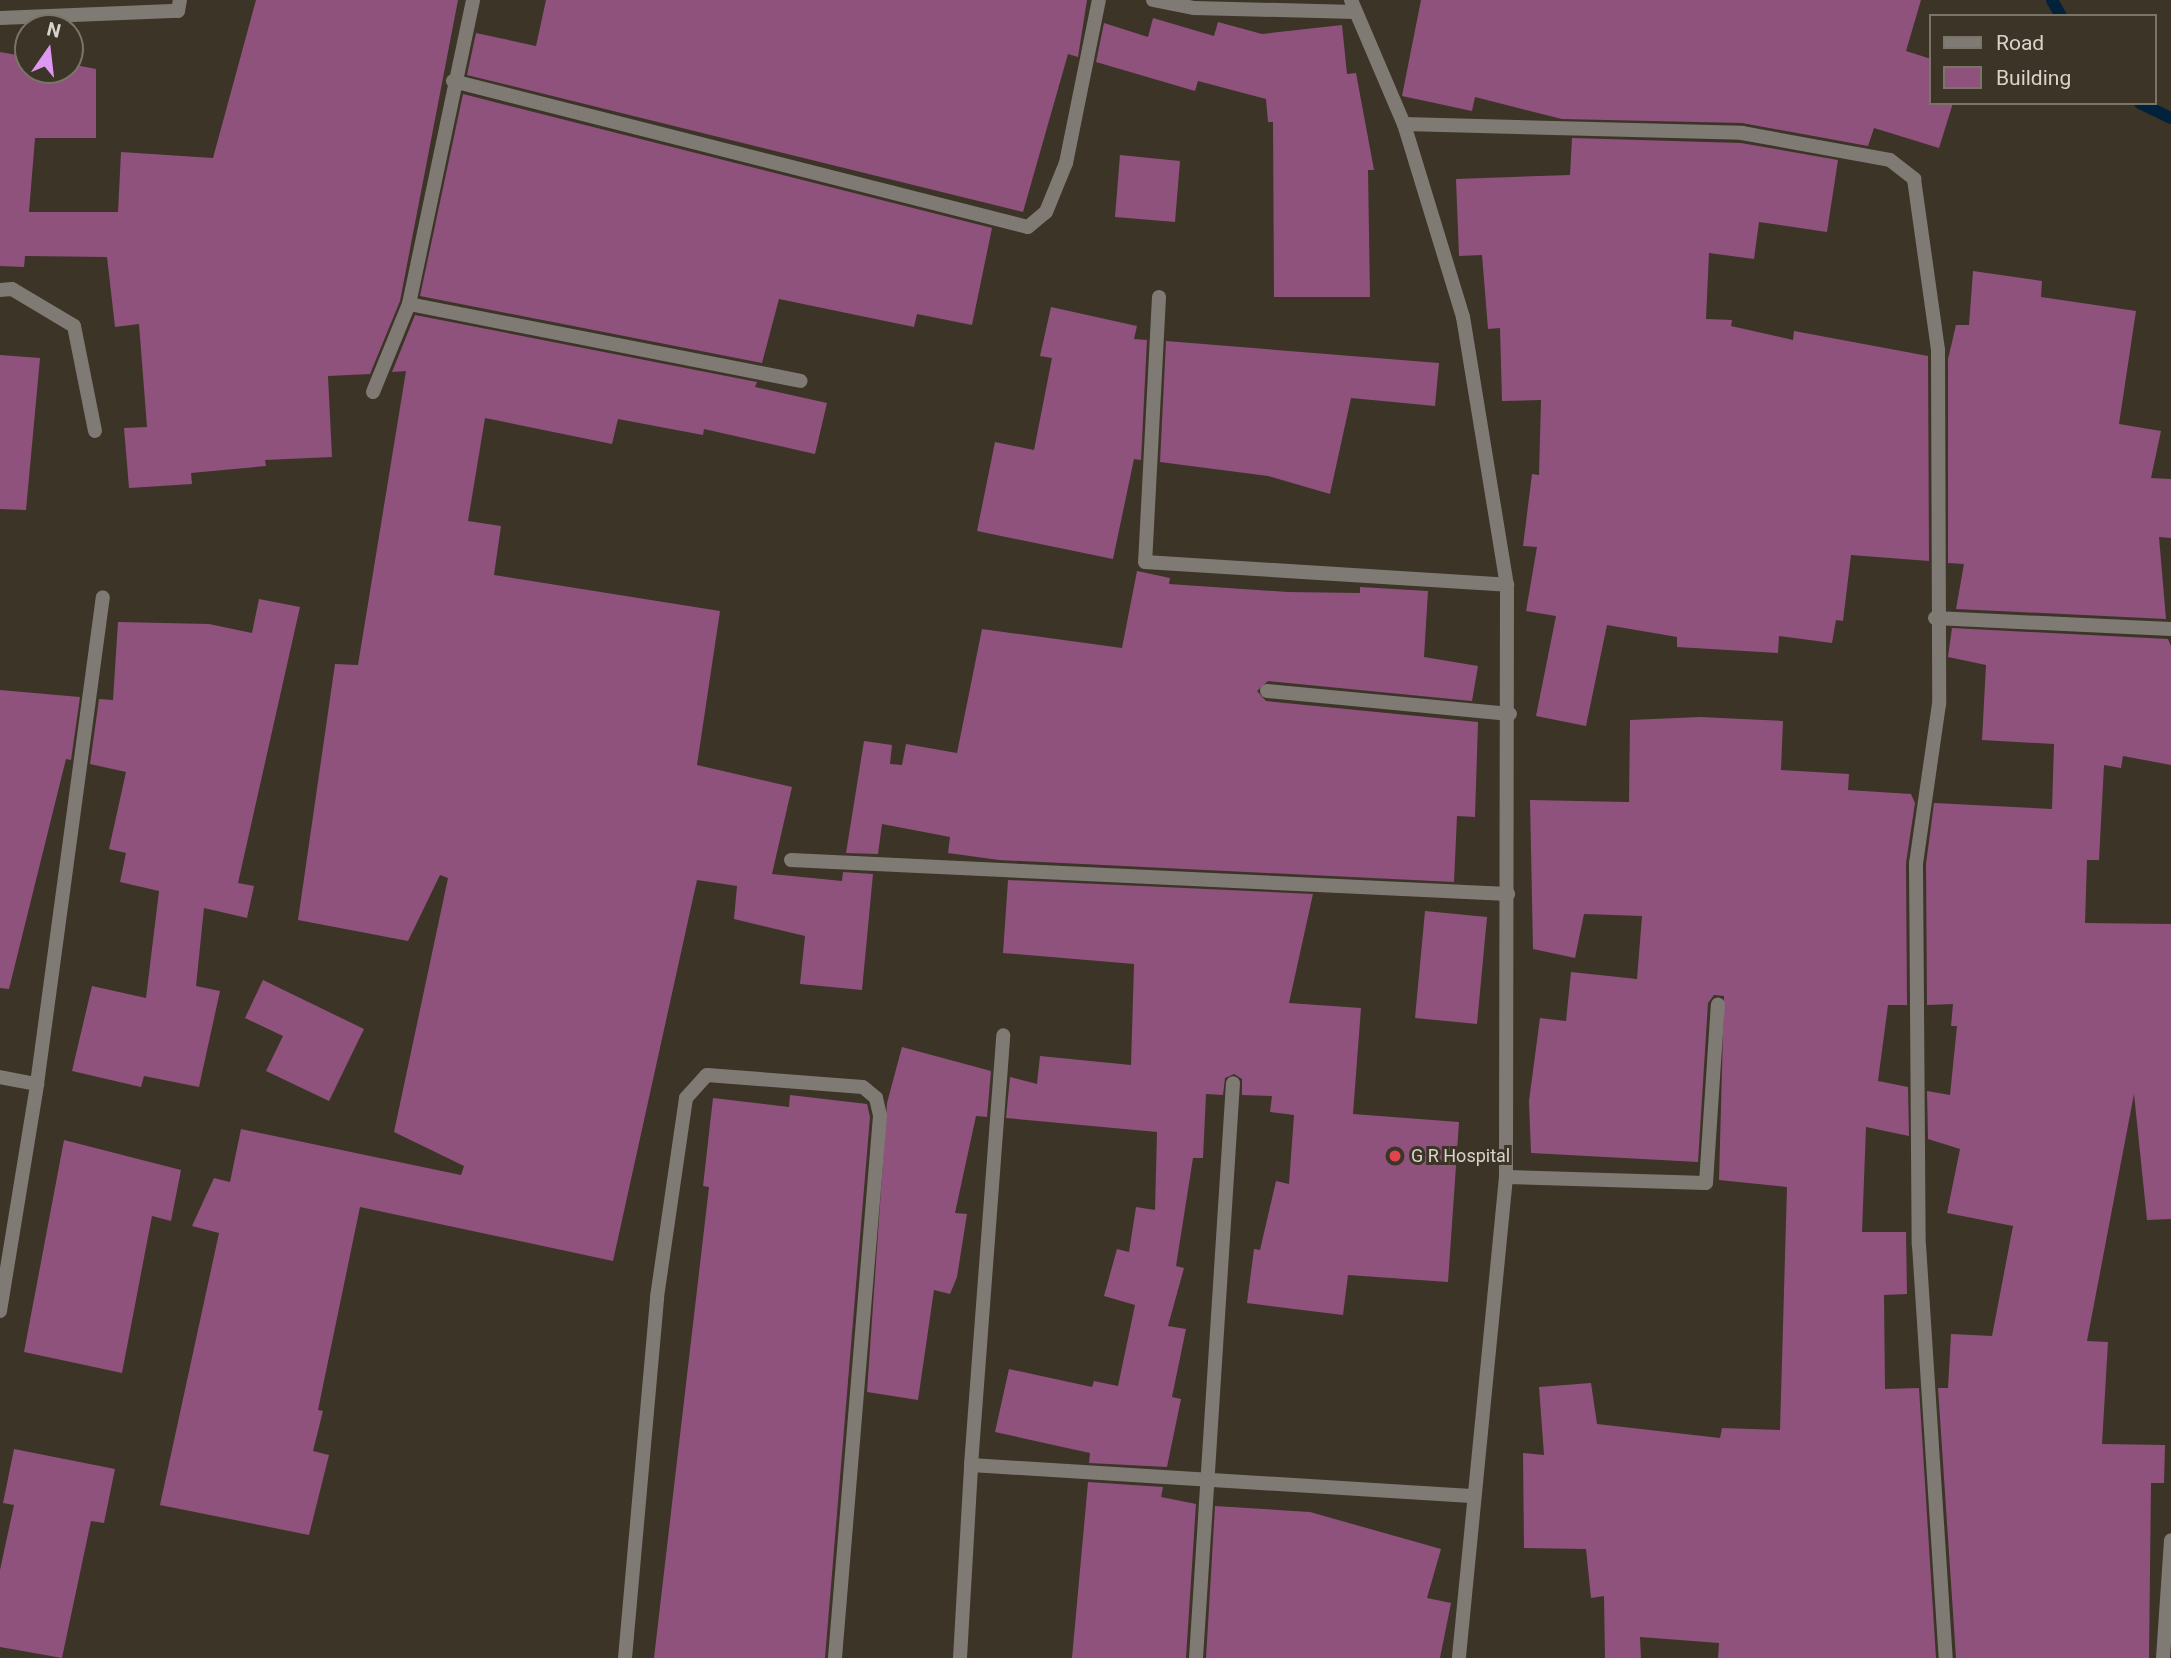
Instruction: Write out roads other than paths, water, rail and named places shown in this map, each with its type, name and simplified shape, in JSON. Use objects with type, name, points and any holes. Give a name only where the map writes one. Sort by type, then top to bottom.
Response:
[{"type":"street","points":[[0,18],[178,11],[180,0]]},
{"type":"street","points":[[373,392],[409,304],[453,81],[473,0]]},
{"type":"street","points":[[453,81],[1028,227],[1045,212],[1066,163],[1099,0]]},
{"type":"street","points":[[1153,0],[1194,8],[1353,6],[1404,124],[1463,317],[1507,585],[1510,713],[1506,1177],[1471,1496],[1459,1658]]},
{"type":"street","points":[[1404,124],[1742,133],[1890,160],[1914,178],[1938,350],[1935,618],[1939,704],[1916,863],[1919,1245],[1946,1658]]},
{"type":"street","points":[[0,290],[12,289],[74,326],[95,431]]},
{"type":"street","points":[[1158,297],[1145,562],[1507,585]]},
{"type":"street","points":[[409,304],[801,382]]},
{"type":"street","points":[[0,1311],[37,1084],[103,597]]},
{"type":"street","points":[[1935,618],[2171,629]]},
{"type":"street","points":[[1267,691],[1510,713]]},
{"type":"street","points":[[791,860],[1508,894]]},
{"type":"street","points":[[1506,1177],[1706,1183],[1718,1004]]},
{"type":"street","points":[[960,1658],[971,1465],[1003,1035]]},
{"type":"street","points":[[625,1658],[657,1297],[685,1098],[707,1076],[863,1087],[876,1098],[880,1116],[835,1658]]},
{"type":"street","points":[[0,1077],[37,1084]]},
{"type":"street","points":[[1196,1658],[1233,1083]]},
{"type":"street","points":[[971,1465],[1471,1496]]},
{"type":"street","points":[[2163,1658],[2171,1540]]},
{"type":"waterway","points":[[2052,0],[2060,14]]},
{"type":"waterway","points":[[2144,105],[2171,118]]},
{"type":"place","name":"G R Hospital","points":[[1395,1156]]}]
